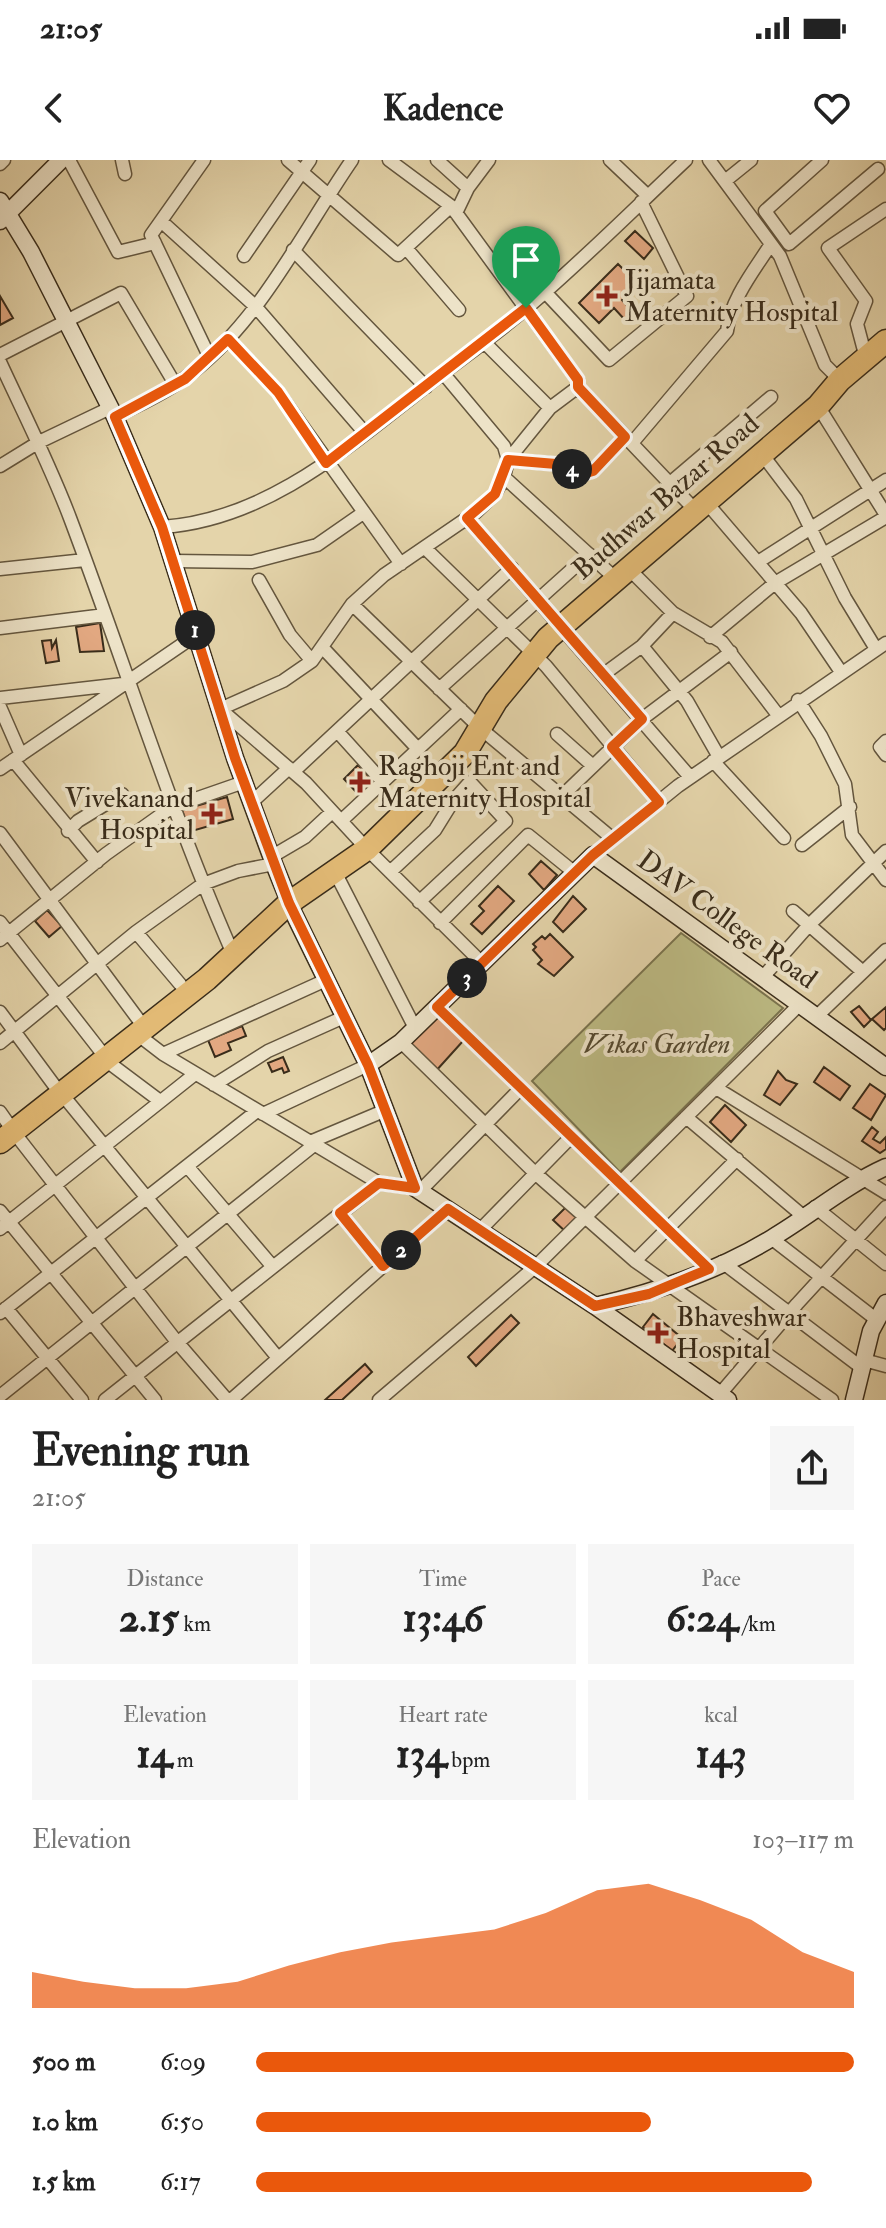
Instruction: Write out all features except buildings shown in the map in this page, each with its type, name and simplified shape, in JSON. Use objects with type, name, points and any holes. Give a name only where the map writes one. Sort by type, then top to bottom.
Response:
[{"type":"highway","name":"Budhwar Bazar Road","points":[[252,934],[289,903],[367,849],[465,753],[496,701],[563,625],[818,406],[840,380],[886,341]]},
{"type":"highway","points":[[138,1026],[180,984],[252,934]]},
{"type":"highway","points":[[4,1127],[138,1026],[207,979],[252,934]]},
{"type":"street","points":[[61,160],[2,212],[31,252],[113,413],[162,527],[272,860],[289,903],[368,1065],[418,1189]]},
{"type":"street","points":[[69,160],[118,252],[155,243]]},
{"type":"street","points":[[122,160],[125,174]]},
{"type":"street","points":[[204,160],[151,235],[209,356]]},
{"type":"street","points":[[288,160],[398,255],[453,210],[489,160]]},
{"type":"street","points":[[244,256],[310,160]]},
{"type":"street","points":[[0,466],[39,442],[175,384],[209,356],[228,339],[255,306],[352,160]]},
{"type":"street","points":[[389,160],[453,210],[578,380],[578,387],[670,483],[701,506],[758,562],[841,672]]},
{"type":"street","points":[[437,160],[468,188]]},
{"type":"street","points":[[545,292],[609,360],[687,296],[645,199],[610,160]]},
{"type":"street","points":[[162,527],[192,525],[243,509],[276,494],[326,463],[526,308],[686,160]]},
{"type":"street","points":[[709,160],[780,256],[825,365],[840,380]]},
{"type":"street","points":[[725,181],[751,160]]},
{"type":"street","points":[[822,160],[765,211],[789,244],[878,169]]},
{"type":"street","points":[[866,358],[857,324],[866,301],[828,248],[886,209]]},
{"type":"street","points":[[161,221],[255,306],[365,433]]},
{"type":"street","points":[[508,460],[556,464],[586,473],[593,471],[628,440],[727,331],[728,320],[746,284],[771,244]]},
{"type":"street","points":[[406,248],[459,310]]},
{"type":"street","points":[[293,250],[426,387]]},
{"type":"street","points":[[0,355],[121,293],[175,384]]},
{"type":"street","points":[[228,339],[278,392],[401,564]]},
{"type":"street","points":[[484,342],[550,408]]},
{"type":"street","points":[[0,362],[39,442],[85,560],[172,807],[230,947]]},
{"type":"street","points":[[443,373],[504,446],[508,460]]},
{"type":"street","points":[[220,709],[283,681],[312,661],[352,604],[495,494],[508,460],[550,408],[578,387]]},
{"type":"street","points":[[670,483],[771,397]]},
{"type":"street","points":[[710,637],[775,583],[825,557],[886,516],[818,406]]},
{"type":"street","points":[[593,855],[690,777],[798,700],[881,646],[845,598],[796,499],[762,454]]},
{"type":"street","points":[[504,477],[589,554],[622,574],[673,613],[722,642],[778,715]]},
{"type":"street","points":[[758,562],[886,480]]},
{"type":"street","points":[[173,561],[252,562],[265,559],[317,545],[363,513]]},
{"type":"street","points":[[467,518],[563,625],[690,777]]},
{"type":"street","points":[[425,548],[534,655],[659,802]]},
{"type":"street","points":[[439,689],[589,554]]},
{"type":"street","points":[[0,569],[85,560]]},
{"type":"street","points":[[252,802],[370,702],[481,601],[512,568]]},
{"type":"street","points":[[259,580],[290,635],[312,661]]},
{"type":"street","points":[[352,604],[480,728],[613,839]]},
{"type":"street","points":[[604,674],[642,646],[673,613]]},
{"type":"street","points":[[0,628],[105,615]]},
{"type":"street","points":[[0,769],[196,635]]},
{"type":"street","points":[[642,646],[679,691],[716,759],[784,838]]},
{"type":"street","points":[[322,647],[370,702],[418,749]]},
{"type":"street","points":[[562,796],[642,719],[731,652]]},
{"type":"street","points":[[0,698],[127,682]]},
{"type":"street","points":[[798,700],[833,760],[850,807],[852,835],[886,880]]},
{"type":"street","points":[[0,707],[17,757],[68,831],[97,862]]},
{"type":"street","points":[[220,709],[291,770],[482,963]]},
{"type":"street","points":[[0,1043],[136,932],[203,884],[272,860],[337,816],[383,782],[461,709]]},
{"type":"street","points":[[337,731],[383,782]]},
{"type":"street","points":[[557,734],[593,766]]},
{"type":"street","points":[[886,741],[880,747],[886,755]]},
{"type":"street","points":[[4,936],[172,807],[244,782]]},
{"type":"street","points":[[390,872],[435,830],[453,801],[470,782],[506,821],[419,902]]},
{"type":"street","points":[[68,831],[78,821],[122,794]]},
{"type":"street","points":[[802,845],[850,807]]},
{"type":"street","points":[[0,833],[97,963],[138,1026],[163,1054],[379,1183],[418,1189],[595,1306],[724,1397],[788,1314],[886,1207]]},
{"type":"street","points":[[440,923],[528,835],[575,873]]},
{"type":"street","points":[[763,977],[809,925],[886,851]]},
{"type":"street","name":"DAV College Road","points":[[368,1065],[401,1042],[593,855],[886,1067]]},
{"type":"street","points":[[335,872],[415,1028]]},
{"type":"street","points":[[793,911],[863,972]]},
{"type":"street","points":[[0,922],[4,936],[102,1054],[160,1101]]},
{"type":"street","points":[[136,932],[180,984]]},
{"type":"street","points":[[817,1016],[886,950]]},
{"type":"street","points":[[163,1054],[326,980]]},
{"type":"street","points":[[379,1400],[535,1267],[800,1004]]},
{"type":"street","points":[[437,1007],[666,1231],[863,1364],[886,1366]]},
{"type":"street","points":[[0,1012],[58,1089],[278,1358]]},
{"type":"street","points":[[214,1085],[268,1051],[344,1017]]},
{"type":"street","points":[[401,1042],[535,1173],[635,1261],[832,1400]]},
{"type":"street","points":[[82,1400],[3,1310],[260,1112],[368,1065]]},
{"type":"street","points":[[4,1225],[195,1074]]},
{"type":"street","points":[[418,1189],[521,1088]]},
{"type":"street","points":[[716,1088],[886,1193]]},
{"type":"street","points":[[4,1393],[228,1215],[312,1144],[386,1110]]},
{"type":"street","points":[[686,1117],[809,1212],[856,1240],[886,1264]]},
{"type":"street","points":[[4,1127],[55,1185],[177,1342],[229,1400],[448,1209]]},
{"type":"street","points":[[480,1230],[571,1137]]},
{"type":"street","points":[[635,1261],[737,1159]]},
{"type":"street","points":[[187,1166],[273,1267]]},
{"type":"street","points":[[595,1306],[649,1294],[716,1265],[771,1238],[864,1177],[886,1167]]},
{"type":"street","points":[[105,1400],[379,1183]]},
{"type":"street","points":[[0,1211],[4,1225],[51,1272],[155,1400]]},
{"type":"street","points":[[340,1213],[383,1266]]},
{"type":"street","points":[[771,1238],[821,1277],[882,1312],[854,1400]]},
{"type":"street","points":[[618,1322],[649,1294]]},
{"type":"green space","name":"Vikas Garden","points":[[681,933],[783,1008],[620,1172],[532,1081]]},
{"type":"place","name":"Jijamata Maternity Hospital","points":[[607,296]]},
{"type":"place","name":"Raghoji Ent and Maternity Hospital","points":[[360,782]]},
{"type":"place","name":"Vivekanand Hospital","points":[[212,814]]},
{"type":"place","name":"Bhaveshwar Hospital","points":[[658,1333]]},
{"type":"route","points":[[526,308],[578,380],[578,387],[625,437],[593,471],[586,473],[556,464],[508,460],[495,494],[467,518],[642,719],[612,747],[659,802],[593,855],[437,1007],[666,1231],[709,1269],[649,1294],[595,1306],[448,1209],[383,1266],[340,1213],[379,1183],[415,1188],[368,1065],[289,903],[235,758],[162,527],[115,417],[185,379],[228,339],[278,392],[326,463],[526,308]]}]
